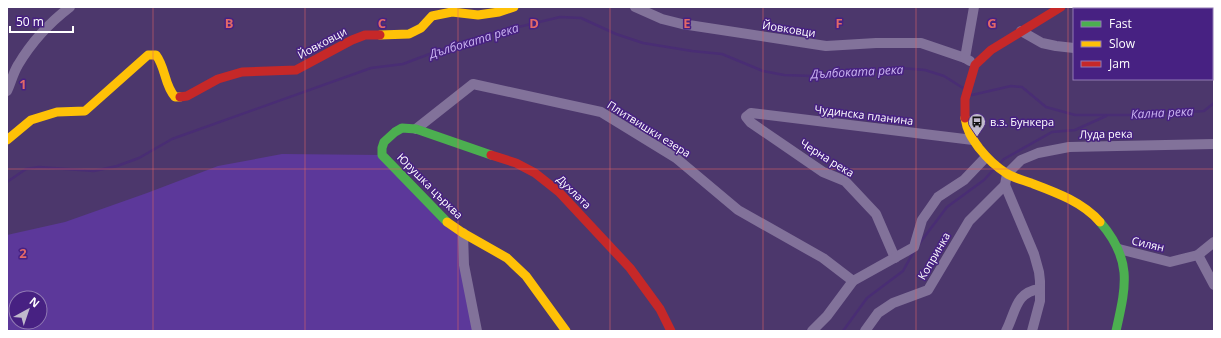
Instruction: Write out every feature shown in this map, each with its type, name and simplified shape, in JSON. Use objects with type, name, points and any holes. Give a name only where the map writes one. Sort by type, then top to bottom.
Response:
[{"type":"street","points":[[7,91],[17,66],[32,45],[53,20],[70,7]]},
{"type":"street","name":"Йовковци","points":[[7,140],[31,120],[57,112],[85,111],[148,55],[156,55],[161,60],[170,93],[175,97],[187,96],[218,79],[242,72],[296,70],[352,40],[365,35],[409,34],[421,28],[432,16],[452,12],[478,15],[499,12],[514,7]]},
{"type":"street","name":"Йовковци","points":[[635,7],[662,19],[689,26],[826,46],[876,43],[921,43],[965,58],[975,64]]},
{"type":"street","points":[[965,58],[974,7]]},
{"type":"street","points":[[1061,7],[991,50],[975,64],[965,99],[964,115],[967,130],[973,140],[986,157],[1007,174],[1052,191],[1077,204],[1096,217],[1109,232],[1119,249],[1124,265],[1124,295],[1116,331]]},
{"type":"street","points":[[1021,31],[1042,43],[1073,48]]},
{"type":"street","name":"Плитвишки езера","points":[[416,129],[473,84],[601,112],[676,158],[738,210],[823,258],[853,280]]},
{"type":"street","name":"Чудинска планина","points":[[751,113],[973,140]]},
{"type":"street","name":"Черна река","points":[[751,113],[746,117],[750,122],[823,172],[845,181],[876,214],[895,258]]},
{"type":"street","name":"Юрушка църква","points":[[416,129],[402,128],[395,132],[384,142],[382,155],[446,222],[507,258],[526,276],[566,331]]},
{"type":"street","name":"Духлата","points":[[416,129],[516,163],[535,173],[559,192],[630,268],[660,309],[671,331]]},
{"type":"street","name":"Луда река","points":[[1007,174],[1021,160],[1032,155],[1070,147],[1214,144]]},
{"type":"street","points":[[812,331],[827,316],[853,280],[895,258],[914,246],[922,220],[938,198],[964,180],[986,157]]},
{"type":"street","points":[[1007,174],[1005,185],[1034,254],[1039,272],[1040,289],[1037,316],[1032,331]]},
{"type":"street","name":"Копринка","points":[[865,331],[878,313],[893,303],[928,290],[969,221],[1005,185]]},
{"type":"street","points":[[463,233],[464,265],[477,331]]},
{"type":"street","name":"Силян","points":[[1119,249],[1170,262],[1198,255],[1214,242]]},
{"type":"street","points":[[1198,255],[1214,285]]},
{"type":"street","points":[[1006,331],[1020,299],[1026,292],[1040,289]]},
{"type":"shaded area","points":[[282,154],[382,155],[463,233],[477,331],[7,331],[7,235],[65,222],[218,166]]},
{"type":"waterway","name":"Дълбоката река","points":[[7,182],[26,169],[39,167],[94,171],[117,166],[139,158],[172,139],[371,68],[403,64],[448,47],[489,34],[560,17],[581,18],[616,34],[643,43],[722,54],[763,71],[784,75],[813,76],[900,68],[925,70],[944,76],[963,88]]},
{"type":"waterway","name":"Дълбоката река","points":[[970,93],[972,95],[1011,86],[1022,87],[1046,107],[1075,115],[1142,115],[1204,111],[1214,103]]},
{"type":"waterway","points":[[999,164],[1004,159],[1052,132],[1075,130],[1106,116]]},
{"type":"waterway","points":[[919,244],[947,207],[984,180],[994,169]]},
{"type":"waterway","points":[[843,331],[867,298],[903,271],[914,251]]},
{"type":"traffic: fast","points":[[447,222],[382,155],[384,142],[402,128],[416,129],[491,155]]},
{"type":"traffic: fast","points":[[1100,222],[1111,236],[1118,249],[1124,274],[1124,287],[1116,331]]},
{"type":"traffic: slow","points":[[380,35],[409,34],[421,28],[432,16],[452,12],[478,15],[499,12],[514,7]]},
{"type":"traffic: slow","points":[[7,140],[31,120],[57,112],[85,111],[148,55],[156,55],[162,65],[171,92],[175,97],[180,97]]},
{"type":"traffic: slow","points":[[965,118],[968,130],[979,148],[998,168],[1012,176],[1068,198],[1077,203],[1100,222]]},
{"type":"traffic: slow","points":[[447,222],[463,233],[507,258],[526,276],[566,331]]},
{"type":"traffic: jam","points":[[965,118],[965,99],[975,65],[991,50],[1061,7]]},
{"type":"traffic: jam","points":[[180,97],[187,96],[218,79],[242,72],[296,70],[352,40],[365,35],[380,35]]},
{"type":"traffic: jam","points":[[491,155],[516,163],[535,173],[559,192],[630,268],[660,309],[671,331]]},
{"type":"place","name":"в.з. Бункера","points":[[977,137]]},
{"type":"water label","name":"Кална река","points":[[1162,113]]}]
